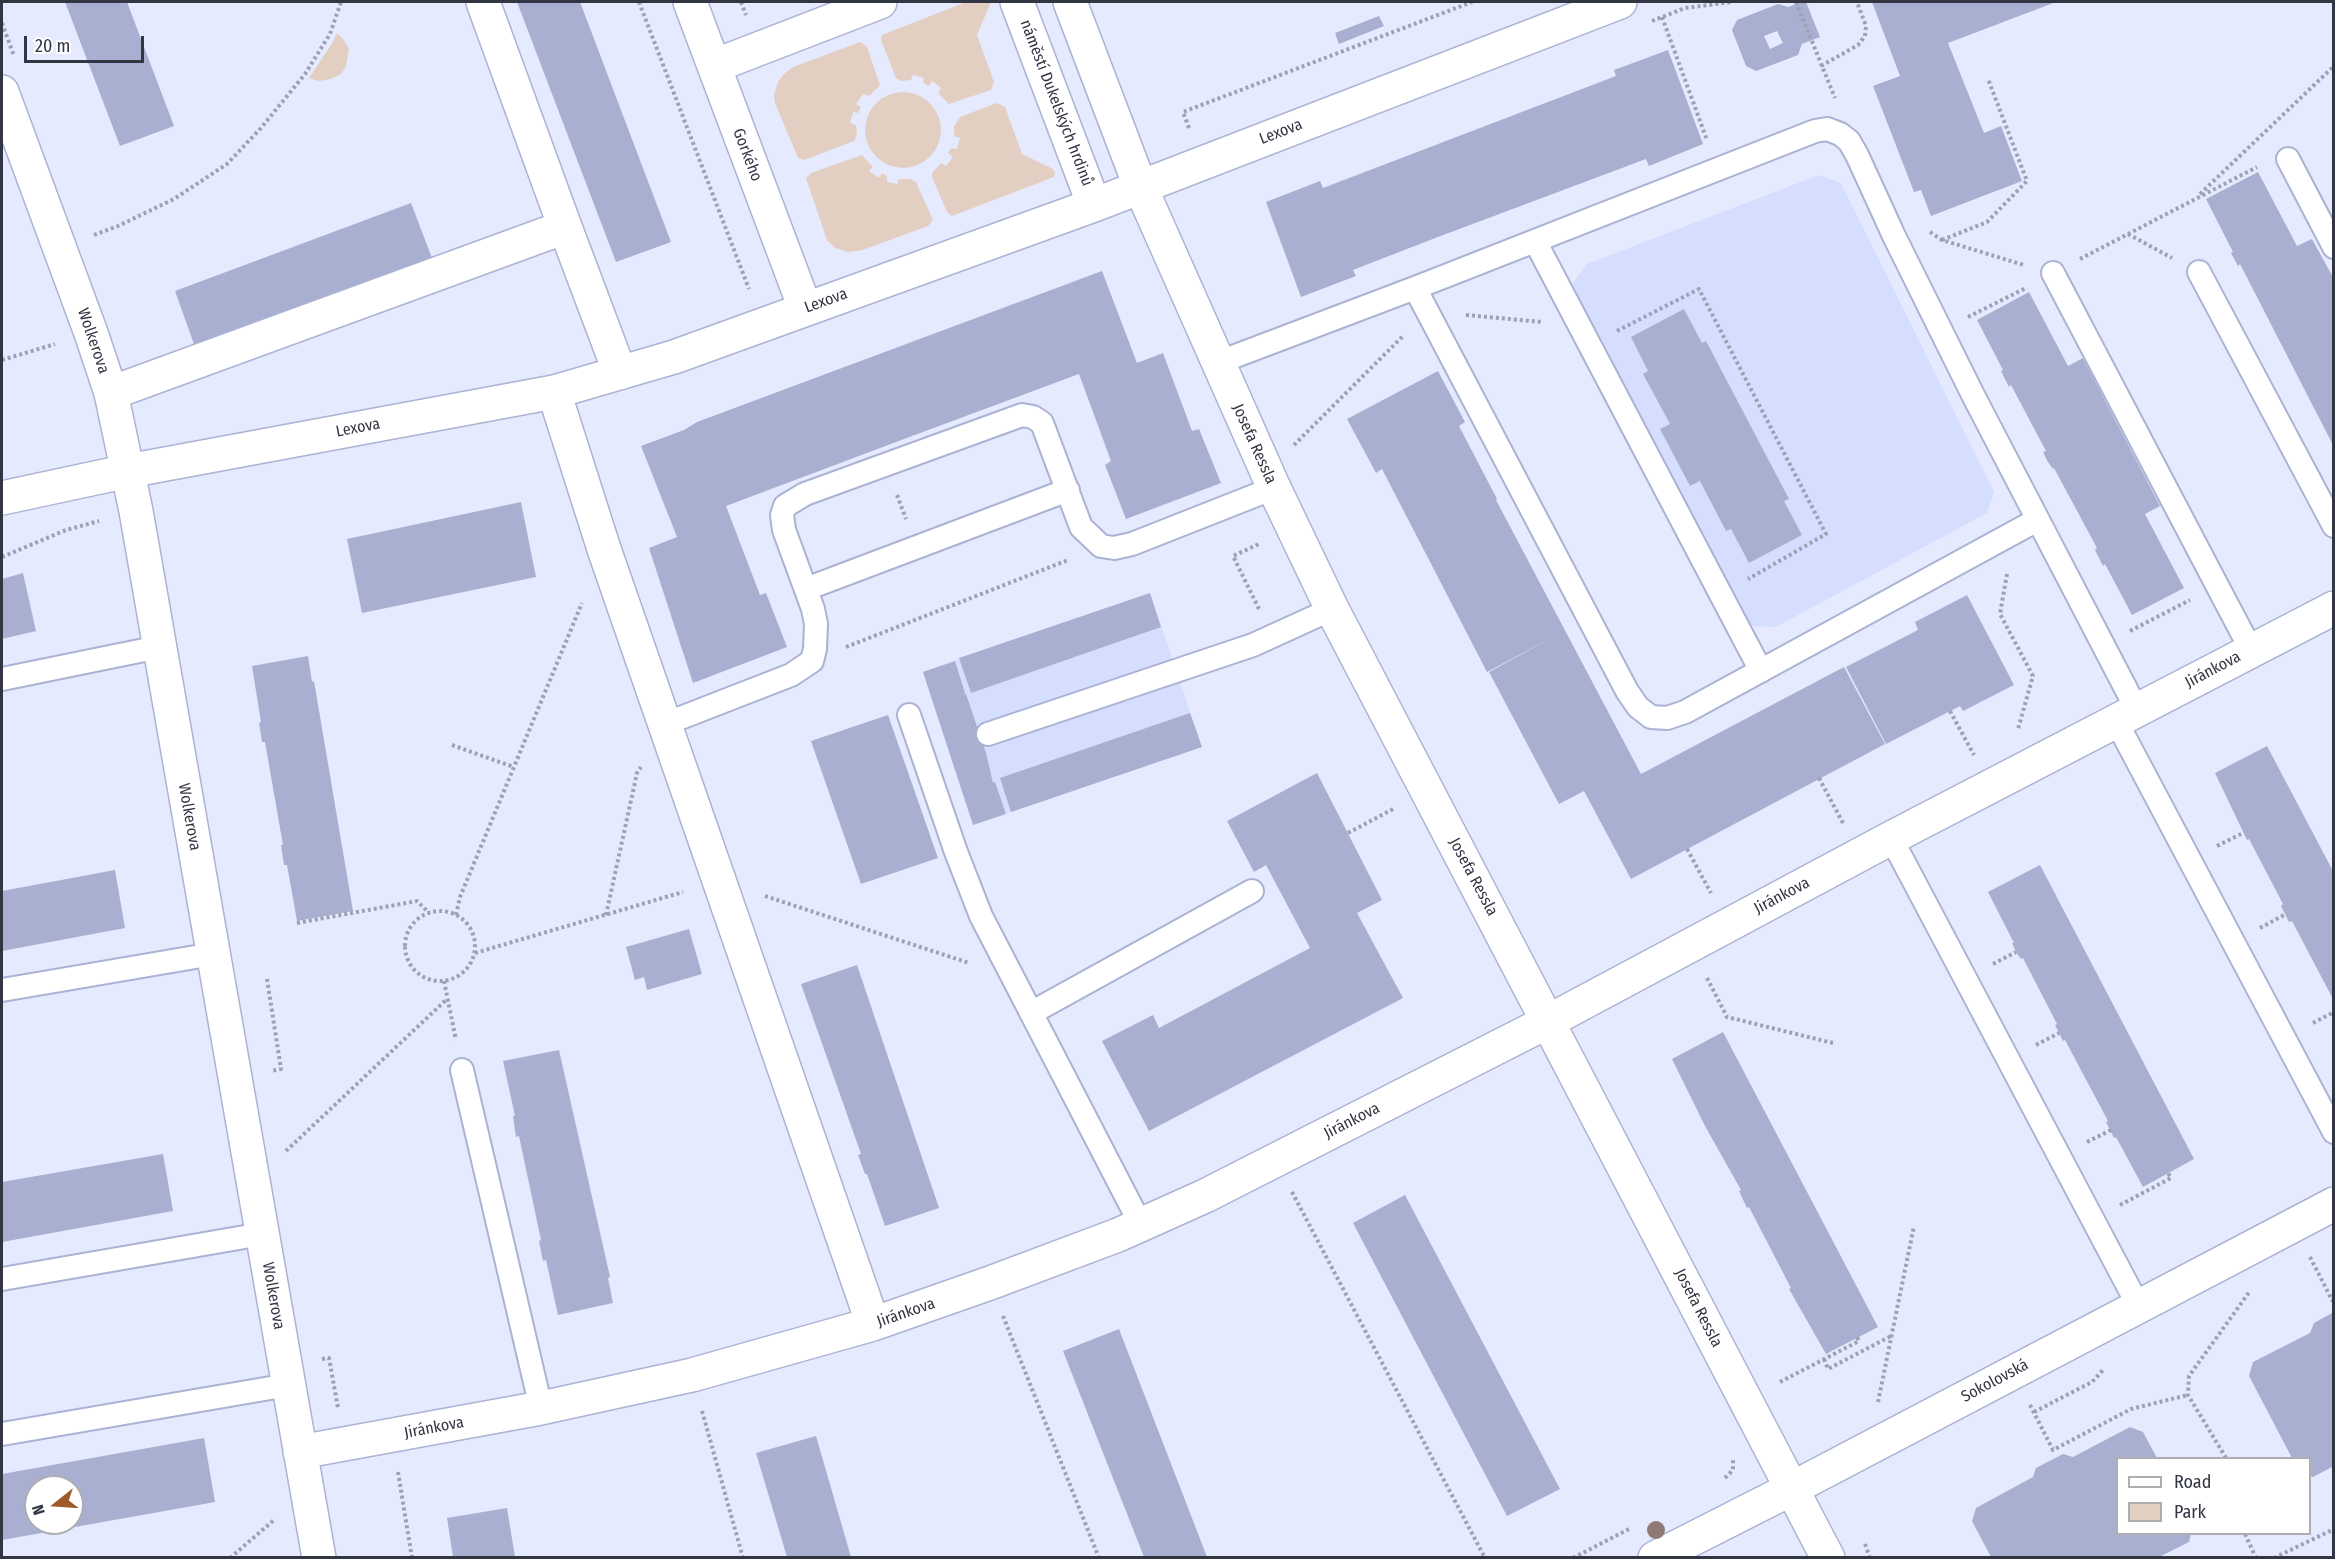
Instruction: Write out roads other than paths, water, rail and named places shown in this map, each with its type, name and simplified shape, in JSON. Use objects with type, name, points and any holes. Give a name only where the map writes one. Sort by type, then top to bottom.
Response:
[{"type":"street","points":[[483,2],[620,373]]},
{"type":"street","name":"Gorkého","points":[[690,2],[805,308]]},
{"type":"street","points":[[714,66],[880,2]]},
{"type":"street","name":"náměstí Dukelských hrdinů","points":[[1017,2],[1094,205]]},
{"type":"street","points":[[1070,2],[1140,186]]},
{"type":"street","name":"Lexova","points":[[2,498],[128,471],[554,392],[674,357],[1094,205],[1620,2]]},
{"type":"street","name":"Wolkerova","points":[[2,92],[111,393],[128,471],[319,1557]]},
{"type":"street","name":"Josefa Ressla","points":[[1140,186],[1217,363],[1332,609],[1828,1557]]},
{"type":"street","points":[[111,393],[565,227]]},
{"type":"street","points":[[554,392],[604,549],[873,1324]]},
{"type":"street","name":"Jiránkova","points":[[300,1452],[541,1408],[692,1375],[873,1324],[990,1283],[1141,1225],[1205,1196],[1549,1021],[1891,838],[2334,608]]},
{"type":"street","name":"Sokolovská","points":[[1655,1557],[1791,1489],[2334,1204]]},
{"type":"lane","points":[[1217,363],[1415,288],[1815,130],[1827,129],[1840,134],[1849,141],[1857,155],[1894,237],[1941,331],[2103,646],[2127,715],[2334,1132]]},
{"type":"lane","points":[[2288,159],[2334,247]]},
{"type":"lane","points":[[1535,241],[1761,671]]},
{"type":"lane","points":[[2054,273],[2251,650]]},
{"type":"lane","points":[[2199,273],[2334,526]]},
{"type":"lane","points":[[1415,288],[1628,691],[1638,707],[1651,717],[1667,718],[1685,712],[2037,520]]},
{"type":"lane","points":[[666,727],[791,675],[812,661],[816,624],[813,609],[784,530],[782,515],[785,506],[805,494],[1022,415],[1033,417],[1042,423],[1082,526],[1101,546],[1114,548],[1132,544],[1274,488]]},
{"type":"lane","points":[[806,589],[1068,490]]},
{"type":"lane","points":[[988,734],[1253,645],[1332,609]]},
{"type":"lane","points":[[2,679],[159,647]]},
{"type":"lane","points":[[909,715],[981,916],[1141,1225]]},
{"type":"lane","points":[[1891,838],[2138,1305]]},
{"type":"lane","points":[[1031,1013],[1252,891]]},
{"type":"lane","points":[[2,990],[213,954]]},
{"type":"lane","points":[[462,1071],[541,1408]]},
{"type":"lane","points":[[2,1279],[262,1234]]},
{"type":"lane","points":[[2,1434],[288,1385]]}]
